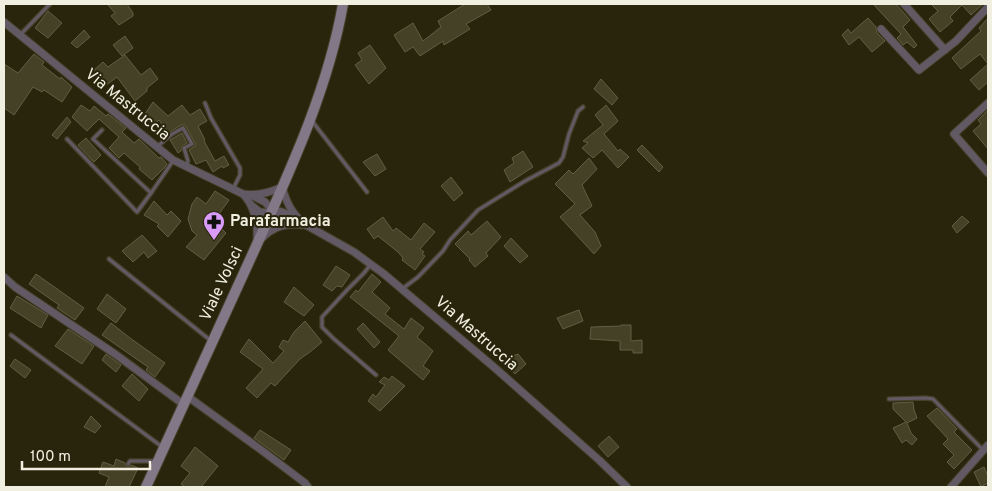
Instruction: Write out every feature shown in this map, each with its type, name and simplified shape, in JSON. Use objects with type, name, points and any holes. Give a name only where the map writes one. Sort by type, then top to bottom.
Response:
[{"type":"main road","name":"Viale Volsci","points":[[146,487],[271,212],[310,119],[326,72],[343,4]]},
{"type":"street","points":[[904,4],[945,50]]},
{"type":"street","points":[[881,29],[919,70],[956,41],[988,7]]},
{"type":"street","name":"Via Mastruccia","points":[[4,22],[173,160],[233,190],[265,202],[271,212]]},
{"type":"street","points":[[988,103],[954,134],[988,173]]},
{"type":"street","points":[[257,242],[256,223],[247,195],[266,193],[282,187],[287,202],[296,217]]},
{"type":"street","points":[[251,205],[260,212],[282,212],[296,217]]},
{"type":"street","points":[[271,212],[288,224]]},
{"type":"street","name":"Via Mastruccia","points":[[296,217],[306,225],[354,252],[402,289],[495,368],[627,487]]},
{"type":"street","points":[[257,242],[279,226],[288,224],[306,225]]},
{"type":"street","points":[[4,277],[115,354],[264,452],[308,487]]},
{"type":"street","points":[[951,487],[988,444]]},
{"type":"lane","points":[[19,35],[50,4]]},
{"type":"lane","points":[[205,103],[211,118],[240,168],[240,175],[233,190]]},
{"type":"lane","points":[[402,289],[418,277],[478,210],[524,181],[559,163],[563,157],[578,111],[583,107]]},
{"type":"lane","points":[[310,119],[367,192]]},
{"type":"lane","points":[[157,147],[166,138],[183,128],[192,144],[184,148],[188,161],[186,167]]},
{"type":"lane","points":[[102,130],[94,138],[151,193]]},
{"type":"lane","points":[[67,139],[137,212],[173,160]]},
{"type":"lane","points":[[109,259],[212,342]]},
{"type":"lane","points":[[371,264],[322,317],[322,327],[376,375]]},
{"type":"lane","points":[[11,335],[163,448]]},
{"type":"lane","points":[[889,399],[926,398],[933,400],[983,451]]},
{"type":"lane","points":[[128,464],[130,461],[158,461]]},
{"type":"building","points":[[107,4],[127,4],[133,16],[119,25],[111,16],[115,13]]},
{"type":"building","points":[[465,4],[487,4],[491,10],[466,24],[470,29],[444,45],[443,41],[420,56],[413,47],[405,52],[394,35],[413,23],[423,41],[441,27],[438,21]]},
{"type":"building","points":[[873,4],[896,4],[910,20],[903,27],[917,45],[914,48],[907,42],[903,45],[897,38],[901,34]]},
{"type":"building","points":[[931,4],[983,4],[971,15],[962,5],[950,17],[953,21],[940,32],[929,19],[938,11]]},
{"type":"building","points":[[48,11],[62,23],[48,38],[35,28]]},
{"type":"building","points":[[868,18],[876,27],[877,33],[885,41],[872,52],[859,37],[849,45],[842,35],[848,29],[851,33]]},
{"type":"building","points":[[988,18],[988,64],[980,54],[961,69],[952,58],[981,31],[979,28]]},
{"type":"building","points":[[84,30],[90,37],[77,48],[71,43]]},
{"type":"building","points":[[125,36],[133,48],[122,56],[113,45]]},
{"type":"building","points":[[370,45],[386,68],[369,84],[355,65],[362,60],[358,53]]},
{"type":"building","points":[[34,54],[44,62],[42,65],[60,79],[61,77],[72,87],[62,102],[44,90],[42,92],[33,87],[14,115],[4,108],[4,64],[18,73]]},
{"type":"building","points":[[125,55],[141,75],[150,68],[158,79],[135,101],[117,77],[101,89],[95,81],[99,79],[92,72],[103,62],[108,67]]},
{"type":"building","points":[[988,64],[988,82],[979,90],[970,80]]},
{"type":"building","points":[[601,79],[618,98],[612,105],[594,89]]},
{"type":"building","points":[[153,102],[168,116],[182,105],[190,115],[200,109],[207,121],[198,126],[204,141],[215,161],[224,156],[229,165],[223,168],[222,166],[213,172],[206,160],[196,164],[189,150],[195,146],[195,143],[185,125],[181,125],[168,133],[159,120],[155,124],[145,114]]},
{"type":"building","points":[[81,105],[90,111],[94,106],[106,116],[108,114],[126,128],[122,132],[134,143],[139,139],[159,158],[161,157],[167,164],[166,166],[152,180],[124,153],[119,158],[109,148],[119,137],[99,119],[87,131],[72,117]]},
{"type":"building","points":[[606,105],[618,121],[604,134],[618,151],[620,149],[629,157],[618,168],[602,150],[593,158],[582,148],[588,143],[583,141],[603,125],[595,115]]},
{"type":"building","points":[[988,110],[988,149],[973,131],[981,124],[978,120]]},
{"type":"building","points":[[67,117],[71,122],[57,139],[52,135]]},
{"type":"building","points":[[182,133],[187,143],[182,146],[181,151],[178,153],[170,140]]},
{"type":"building","points":[[86,138],[101,155],[94,162],[78,145]]},
{"type":"building","points":[[642,145],[663,167],[659,172],[637,150]]},
{"type":"building","points":[[523,151],[533,167],[510,182],[504,170],[514,163],[512,158]]},
{"type":"building","points":[[377,154],[386,169],[375,176],[363,162]]},
{"type":"building","points":[[589,158],[597,169],[582,185],[592,206],[580,215],[595,232],[601,246],[594,254],[560,217],[575,204],[555,184],[569,170],[573,174]]},
{"type":"building","points":[[451,177],[463,193],[454,201],[441,186]]},
{"type":"building","points":[[215,191],[229,200],[214,221],[226,233],[204,260],[186,247],[197,235],[192,231],[188,219],[192,204],[197,197],[206,204]]},
{"type":"building","points":[[154,201],[167,215],[171,211],[181,221],[168,237],[157,226],[159,224],[144,215]]},
{"type":"building","points":[[962,216],[969,222],[957,233],[952,226]]},
{"type":"building","points":[[383,217],[393,231],[396,228],[411,240],[424,223],[435,232],[420,249],[424,252],[422,254],[425,256],[415,270],[402,260],[403,258],[398,252],[378,236],[374,239],[367,229]]},
{"type":"building","points":[[487,221],[501,237],[486,253],[488,256],[475,267],[455,244],[468,231],[471,235]]},
{"type":"building","points":[[142,235],[157,251],[148,258],[144,252],[133,262],[122,251]]},
{"type":"building","points":[[511,238],[528,256],[520,263],[504,246]]},
{"type":"building","points":[[336,266],[350,275],[342,287],[337,286],[332,291],[323,285]]},
{"type":"building","points":[[36,274],[84,308],[75,320],[57,308],[59,305],[29,284]]},
{"type":"building","points":[[372,274],[381,282],[372,292],[390,308],[385,314],[404,329],[411,318],[424,328],[417,337],[433,351],[423,366],[430,371],[423,380],[388,350],[399,336],[350,297],[356,290],[358,292]]},
{"type":"building","points":[[294,287],[314,305],[304,316],[284,302]]},
{"type":"building","points":[[107,294],[126,309],[116,323],[97,309]]},
{"type":"building","points":[[17,296],[48,315],[41,328],[10,308]]},
{"type":"building","points":[[579,310],[583,321],[563,329],[557,318]]},
{"type":"building","points":[[305,321],[322,342],[300,359],[275,386],[271,383],[257,398],[246,388],[263,369],[240,352],[249,339],[273,363],[284,351],[279,347],[283,340],[288,342],[294,332]]},
{"type":"building","points":[[111,323],[165,363],[155,377],[146,370],[148,367],[102,335]]},
{"type":"building","points":[[363,323],[380,342],[374,348],[357,329]]},
{"type":"building","points":[[631,325],[631,341],[642,340],[642,353],[633,353],[633,350],[620,350],[620,341],[590,339],[591,327]]},
{"type":"building","points":[[68,329],[94,346],[82,364],[55,346]]},
{"type":"building","points":[[106,354],[121,365],[116,372],[102,360]]},
{"type":"building","points":[[518,354],[526,364],[515,374],[501,360]]},
{"type":"building","points":[[15,359],[31,370],[25,378],[10,366]]},
{"type":"building","points":[[132,374],[148,389],[139,401],[122,386]]},
{"type":"building","points":[[392,376],[405,386],[380,411],[368,401],[373,394],[376,397],[385,385],[379,382],[384,377],[389,380]]},
{"type":"building","points":[[913,402],[917,418],[907,423],[911,433],[917,439],[912,445],[906,440],[902,443],[893,428],[906,422],[893,409],[893,403]]},
{"type":"building","points":[[937,408],[957,429],[954,432],[972,450],[954,469],[947,462],[954,455],[943,444],[948,439],[927,416]]},
{"type":"building","points":[[91,416],[101,426],[95,433],[84,427]]},
{"type":"building","points":[[260,430],[291,450],[284,460],[254,438]]},
{"type":"building","points":[[609,436],[619,447],[608,457],[598,446]]},
{"type":"building","points":[[195,447],[218,466],[201,487],[185,487],[181,484],[190,473],[181,466]]},
{"type":"building","points":[[116,459],[125,463],[127,467],[131,465],[138,468],[129,487],[105,487],[109,477],[99,473],[103,462],[114,466]]},
{"type":"building","points":[[984,467],[988,476],[988,483],[981,487],[974,472]]},
{"type":"place","name":"Parafarmacia","points":[[214,241]]}]
